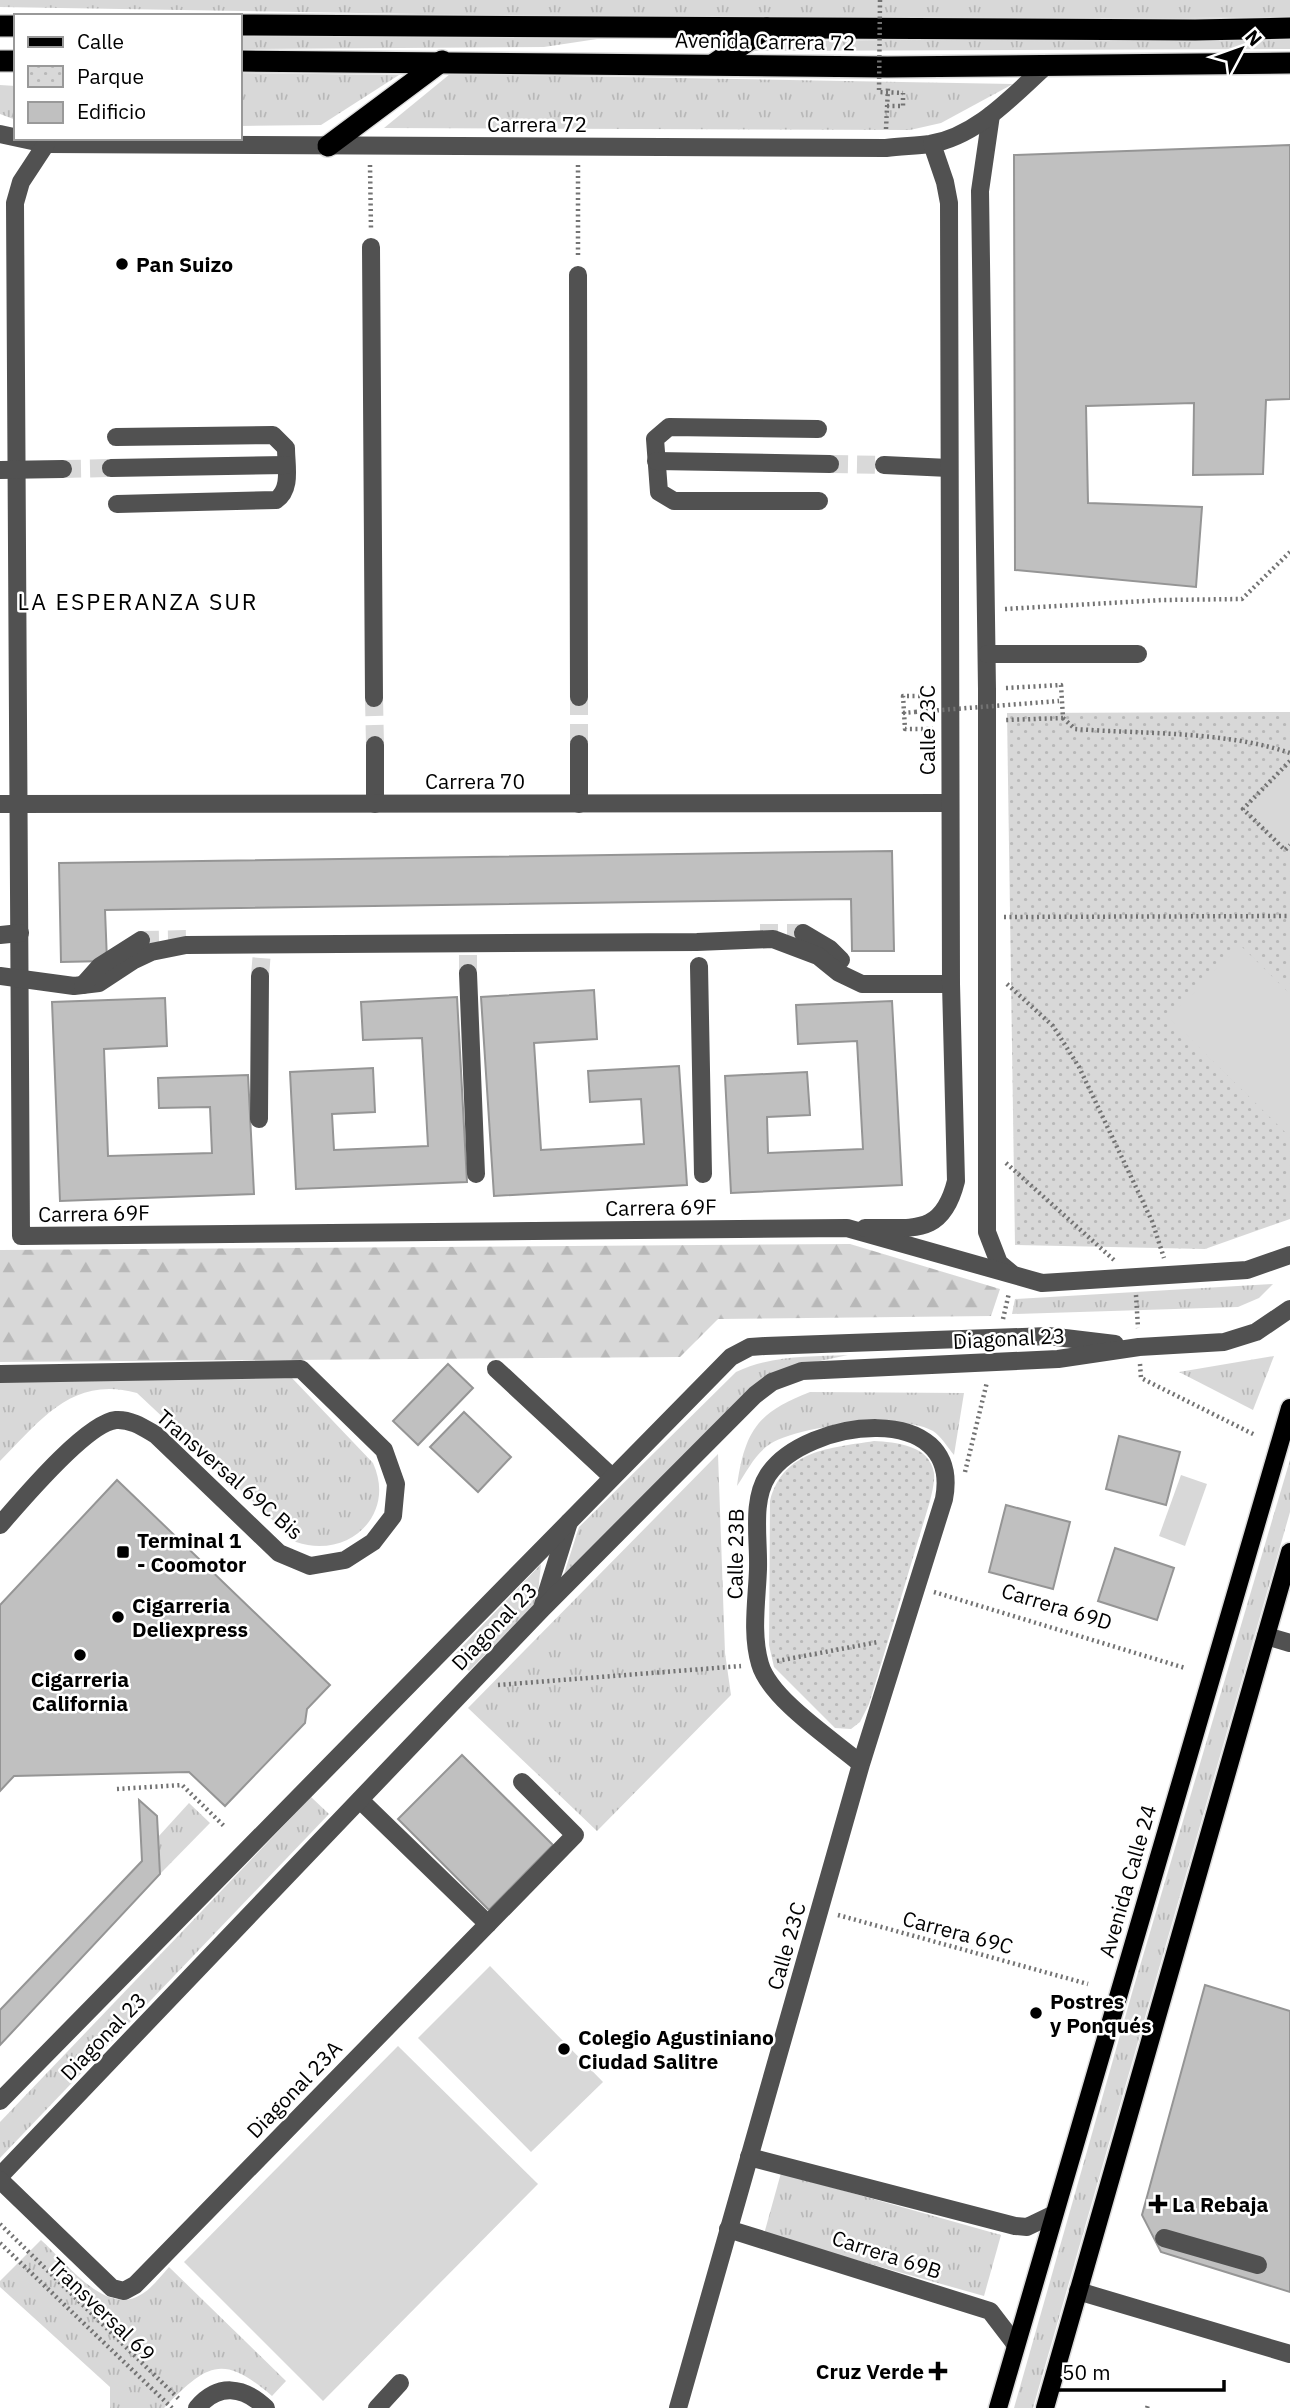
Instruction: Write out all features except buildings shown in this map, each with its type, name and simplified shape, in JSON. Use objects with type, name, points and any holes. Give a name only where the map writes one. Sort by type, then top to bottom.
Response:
[{"type":"highway","name":"Avenida Carrera 72","points":[[242,25],[767,29],[1290,28]]},
{"type":"highway","points":[[714,64],[767,29]]},
{"type":"highway","name":"Avenida Carrera 72","points":[[242,61],[887,67],[1290,63]]},
{"type":"highway","points":[[328,146],[442,61]]},
{"type":"main road","name":"Avenida Calle 24","points":[[998,2408],[1290,1408]]},
{"type":"main road","points":[[1045,2408],[1290,1552]]},
{"type":"street","name":"Carrera 72","points":[[28,140],[46,144],[886,148],[932,144],[967,130],[991,114],[1048,64]]},
{"type":"street","points":[[991,114],[981,191],[988,689],[987,1146],[989,1242],[999,1263],[1014,1275]]},
{"type":"street","points":[[20,978],[20,804],[9,470],[8,348],[15,203],[21,181],[46,144]]},
{"type":"street","name":"Calle 23C","points":[[847,1228],[925,1227],[944,1213],[951,1201],[956,1181],[951,984],[948,204],[945,182],[932,144]]},
{"type":"street","points":[[371,247],[374,698]]},
{"type":"street","points":[[578,275],[579,698]]},
{"type":"street","points":[[818,429],[669,427],[662,430],[656,439],[656,461],[659,492],[674,501],[819,502]]},
{"type":"street","points":[[116,437],[274,435],[286,448],[285,491],[276,500],[117,504]]},
{"type":"street","points":[[656,461],[830,464]]},
{"type":"street","points":[[884,465],[949,468]]},
{"type":"street","points":[[111,468],[286,466]]},
{"type":"street","points":[[9,470],[63,469]]},
{"type":"street","points":[[987,654],[1138,654]]},
{"type":"street","points":[[579,744],[579,804]]},
{"type":"street","points":[[374,745],[375,804]]},
{"type":"street","name":"Carrera 70","points":[[0,804],[950,803]]},
{"type":"street","points":[[0,935],[20,933]]},
{"type":"street","points":[[803,933],[830,948],[862,984]]},
{"type":"street","points":[[0,976],[83,985],[99,983],[151,952],[186,945],[697,942],[769,939],[818,956],[839,973],[862,984],[951,984]]},
{"type":"street","points":[[83,985],[100,966],[141,940]]},
{"type":"street","points":[[699,967],[703,1174]]},
{"type":"street","points":[[468,973],[476,1174]]},
{"type":"street","points":[[260,976],[260,1119]]},
{"type":"street","name":"Carrera 69F","points":[[20,978],[21,1237],[847,1228],[1042,1283],[1247,1270],[1290,1255]]},
{"type":"street","name":"Diagonal 23","points":[[0,2178],[542,1609],[746,1404],[772,1382],[802,1371],[1058,1359],[1139,1347],[1241,1339],[1290,1309]]},
{"type":"street","name":"Diagonal 23","points":[[0,2101],[723,1363],[750,1347],[1048,1336],[1139,1347]]},
{"type":"street","name":"Transversal 69C Bis","points":[[0,1374],[301,1369],[384,1450],[396,1484],[393,1516],[373,1542],[345,1560],[310,1566],[279,1553],[156,1435],[138,1424],[119,1420],[90,1431],[0,1525]]},
{"type":"street","points":[[496,1369],[611,1476]]},
{"type":"street","name":"Calle 23B","points":[[760,1665],[756,1630],[759,1497],[768,1475],[789,1454],[813,1440],[841,1432],[887,1429],[919,1436],[940,1458],[947,1484],[944,1499]]},
{"type":"street","name":"Calle 23C","points":[[678,2408],[861,1763],[944,1499]]},
{"type":"street","points":[[542,1609],[570,1518]]},
{"type":"street","points":[[1266,1636],[1290,1643]]},
{"type":"street","points":[[760,1665],[774,1689],[861,1763]]},
{"type":"street","points":[[360,1800],[488,1924],[575,1835],[522,1782]]},
{"type":"street","name":"Diagonal 23A","points":[[0,2178],[112,2288],[124,2291],[145,2275],[488,1924]]},
{"type":"street","points":[[749,2157],[1015,2226],[1027,2227],[1054,2214]]},
{"type":"street","name":"Carrera 69B","points":[[728,2229],[990,2311],[1016,2345]]},
{"type":"street","points":[[1164,2238],[1258,2265]]},
{"type":"street","points":[[1078,2291],[1290,2354]]},
{"type":"street","points":[[377,2408],[400,2383]]},
{"type":"street","points":[[190,2406],[211,2393],[228,2388],[246,2393],[266,2408]]},
{"type":"path","points":[[880,0],[879,92],[903,93],[903,106],[887,106]]},
{"type":"path","points":[[886,148],[887,67]]},
{"type":"path","points":[[370,146],[371,247]]},
{"type":"path","points":[[578,147],[578,275]]},
{"type":"path","points":[[987,611],[1162,600],[1242,599],[1290,552]]},
{"type":"path","points":[[988,689],[1061,685],[1063,718],[1075,729],[1225,740],[1269,746],[1290,753]]},
{"type":"path","points":[[923,696],[903,696],[903,713],[905,729],[925,729]]},
{"type":"path","points":[[903,713],[1060,701]]},
{"type":"path","points":[[988,720],[1063,718]]},
{"type":"path","points":[[1290,761],[1243,809],[1285,850],[1290,845]]},
{"type":"path","points":[[987,917],[1290,916]]},
{"type":"path","points":[[987,968],[1054,1027],[1079,1068],[1152,1221],[1167,1276]]},
{"type":"path","points":[[987,1146],[1135,1279]]},
{"type":"path","points":[[998,1338],[1014,1275]]},
{"type":"path","points":[[962,1484],[992,1362]]},
{"type":"path","points":[[1141,1378],[1255,1435]]},
{"type":"path","points":[[934,1592],[938,1579]]},
{"type":"path","name":"Carrera 69D","points":[[916,1587],[1185,1668]]},
{"type":"path","points":[[467,1687],[760,1665],[900,1638]]},
{"type":"path","points":[[117,1788],[181,1785],[224,1826]]},
{"type":"path","name":"Carrera 69C","points":[[820,1910],[1088,1984]]},
{"type":"path","points":[[0,2224],[190,2406]]},
{"type":"path","name":"Transversal 69","points":[[0,2243],[172,2408]]},
{"type":"green space","points":[[0,0],[1290,0],[1290,17],[845,21],[0,7]]},
{"type":"green space","points":[[242,35],[617,36],[544,47],[242,49]]},
{"type":"green space","points":[[1290,37],[1290,49],[752,51],[772,41]]},
{"type":"green space","points":[[242,73],[399,75],[321,125],[242,126]]},
{"type":"green space","points":[[450,74],[1013,84],[941,123],[910,130],[384,128]]},
{"type":"green space","points":[[0,85],[14,86],[14,119],[0,114]]},
{"type":"green space","points":[[1290,712],[1290,1219],[1205,1249],[1015,1245],[1007,713]]},
{"type":"green space","points":[[1290,766],[1290,840],[1285,845],[1248,809]]},
{"type":"green space","points":[[1240,945],[1290,994],[1290,1137],[1169,1018]]},
{"type":"green space","points":[[850,1244],[1000,1289],[991,1316],[718,1319],[680,1357],[0,1362],[0,1250]]},
{"type":"green space","points":[[1273,1284],[1259,1298],[1238,1307],[1012,1314],[1015,1299]]},
{"type":"green space","points":[[848,1355],[783,1369],[767,1378],[564,1574],[579,1527],[736,1372],[763,1362]]},
{"type":"green space","points":[[1274,1356],[1253,1410],[1179,1372]]},
{"type":"green space","points":[[292,1378],[373,1463],[379,1482],[378,1500],[373,1516],[363,1529],[349,1539],[333,1545],[315,1546],[296,1542],[137,1393],[114,1389],[94,1390],[76,1396],[44,1417],[0,1461],[0,1380]]},
{"type":"green space","points":[[810,1392],[964,1393],[954,1455],[936,1433],[919,1426],[876,1422],[826,1427],[803,1431],[770,1444],[756,1458],[737,1486],[744,1450],[757,1426],[778,1407]]},
{"type":"green space","points":[[874,1441],[901,1444],[919,1451],[931,1464],[934,1483],[869,1704],[860,1722],[851,1729],[835,1728],[774,1667],[769,1645],[770,1501],[776,1484],[797,1461],[825,1450]]},
{"type":"green space","points":[[718,1454],[725,1653],[731,1695],[597,1831],[468,1708]]},
{"type":"green space","points":[[1290,1460],[1290,1512],[1033,2408],[1014,2408],[1132,1993]]},
{"type":"green space","points":[[1181,1475],[1207,1484],[1185,1546],[1159,1536]]},
{"type":"green space","points":[[541,1564],[537,1602],[469,1671],[453,1656]]},
{"type":"green space","points":[[311,1797],[329,1814],[0,2158],[0,2122]]},
{"type":"green space","points":[[189,1803],[210,1823],[160,1874],[158,1837]]},
{"type":"green space","points":[[490,1966],[603,2082],[531,2152],[418,2038]]},
{"type":"green space","points":[[398,2046],[538,2184],[323,2401],[184,2262]]},
{"type":"green space","points":[[781,2173],[1001,2235],[984,2296],[764,2234]]},
{"type":"green space","points":[[41,2240],[87,2284],[114,2299],[128,2299],[142,2294],[169,2267],[286,2381],[272,2396],[240,2374],[227,2369],[215,2369],[192,2382],[164,2408],[110,2408],[110,2387],[0,2287],[0,2281]]},
{"type":"tunnel","points":[[830,464],[884,465]]},
{"type":"tunnel","points":[[63,469],[111,468]]},
{"type":"tunnel","points":[[579,697],[579,744]]},
{"type":"tunnel","points":[[374,698],[375,745]]},
{"type":"tunnel","points":[[760,933],[803,933]]},
{"type":"tunnel","points":[[468,936],[468,973]]},
{"type":"tunnel","points":[[141,940],[190,939]]},
{"type":"tunnel","points":[[260,976],[263,939]]},
{"type":"place","name":"Pan Suizo","points":[[122,264]]},
{"type":"place","name":"Terminal 1 - Coomotor","points":[[123,1552]]},
{"type":"place","name":"Cigarreria Deliexpress","points":[[118,1617]]},
{"type":"place","name":"Cigarreria California","points":[[80,1655]]},
{"type":"place","name":"Postres y Ponqués","points":[[1036,2013]]},
{"type":"place","name":"Colegio Agustiniano Ciudad Salitre","points":[[564,2049]]},
{"type":"place","name":"La Rebaja","points":[[1158,2204]]},
{"type":"place","name":"Cruz Verde","points":[[938,2371]]},
{"type":"district","name":"LA ESPERANZA SUR","points":[[138,601]]}]
